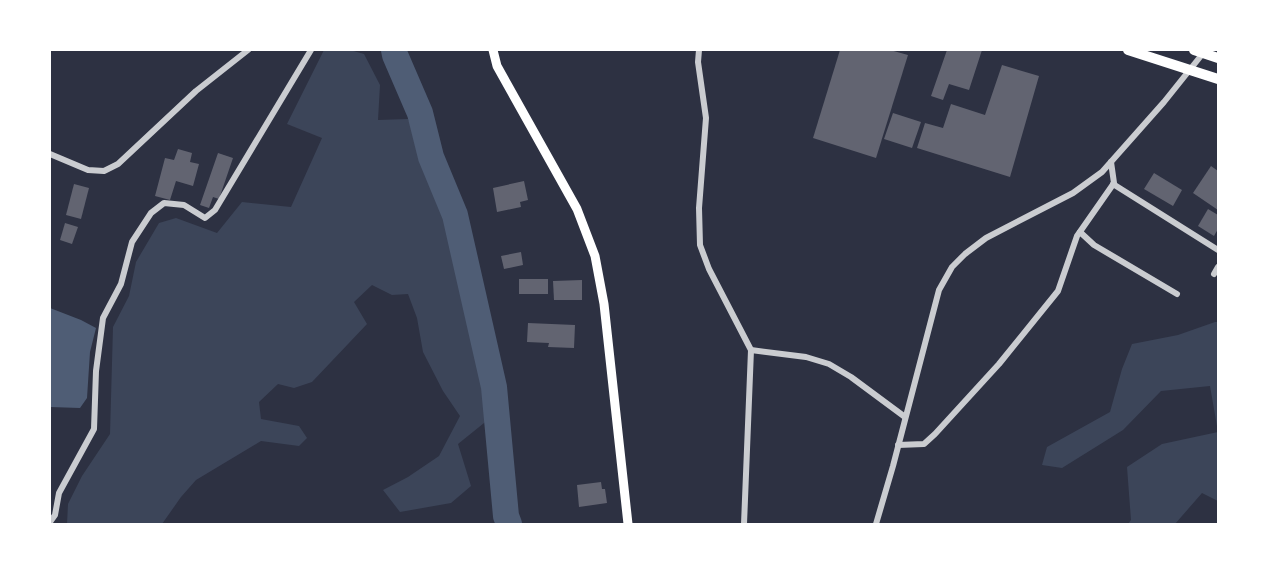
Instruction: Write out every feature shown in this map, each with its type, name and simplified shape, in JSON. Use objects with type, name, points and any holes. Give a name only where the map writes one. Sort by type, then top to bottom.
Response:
[{"type":"highway","points":[[1128,50],[1218,79]]},
{"type":"highway","points":[[1201,50],[1218,58]]},
{"type":"main road","points":[[493,50],[497,66],[577,209],[595,256],[604,304],[627,525]]},
{"type":"street","points":[[50,154],[88,170],[104,171],[118,164],[196,91],[248,50]]},
{"type":"street","points":[[50,522],[56,515],[59,494],[94,429],[96,371],[103,318],[121,284],[132,242],[150,213],[164,203],[184,205],[205,218],[215,210],[311,50]]},
{"type":"street","points":[[699,50],[698,62],[706,118],[699,208],[700,245],[709,269],[751,350],[744,525]]},
{"type":"street","points":[[876,525],[939,290],[952,267],[986,238],[1073,193],[1102,172],[1164,102],[1190,69],[1201,50]]},
{"type":"street","points":[[898,444],[924,444],[999,364],[1058,291],[1077,236],[1114,183],[1111,162]]},
{"type":"street","points":[[1113,184],[1218,250]]},
{"type":"street","points":[[1080,232],[1094,245],[1177,294]]},
{"type":"street","points":[[1214,274],[1218,267]]},
{"type":"street","points":[[751,350],[806,357],[830,364],[905,417]]},
{"type":"shaded area","points":[[324,50],[350,50],[364,54],[380,85],[378,120],[408,119],[444,201],[486,385],[489,419],[458,444],[471,486],[451,503],[400,512],[383,490],[408,477],[439,456],[460,416],[443,391],[423,352],[417,318],[408,294],[392,295],[372,285],[354,302],[367,324],[312,382],[294,388],[278,384],[259,402],[261,419],[299,426],[307,438],[299,446],[261,441],[196,480],[162,524],[67,524],[68,504],[82,476],[110,434],[113,327],[129,296],[136,262],[159,223],[176,218],[217,233],[242,202],[291,207],[322,138],[287,124]]},
{"type":"shaded area","points":[[50,308],[96,328],[90,352],[87,398],[80,408],[50,407]]},
{"type":"shaded area","points":[[1218,322],[1218,432],[1210,386],[1161,391],[1123,430],[1062,468],[1042,465],[1047,447],[1110,412],[1122,369],[1132,344],[1178,335]]},
{"type":"shaded area","points":[[1218,432],[1218,501],[1202,493],[1175,524],[1128,524],[1131,520],[1127,467],[1162,444]]},
{"type":"building","points":[[840,50],[890,50],[908,55],[876,158],[813,138]]},
{"type":"building","points":[[947,50],[982,50],[969,90],[949,84],[943,100],[931,96]]},
{"type":"building","points":[[1002,65],[1039,76],[1010,177],[917,148],[925,123],[943,128],[951,104],[985,115]]},
{"type":"building","points":[[893,113],[921,122],[912,148],[884,139]]},
{"type":"building","points":[[178,149],[192,153],[190,162],[199,164],[193,186],[176,181],[170,200],[155,196],[165,158],[174,160]]},
{"type":"building","points":[[218,153],[233,158],[219,199],[213,197],[209,208],[200,205]]},
{"type":"building","points":[[1211,166],[1218,171],[1218,210],[1193,193]]},
{"type":"building","points":[[1154,173],[1182,190],[1173,206],[1144,189]]},
{"type":"building","points":[[524,181],[528,200],[520,202],[521,207],[497,212],[493,188]]},
{"type":"building","points":[[74,184],[89,188],[81,219],[66,215]]},
{"type":"building","points":[[1208,209],[1218,215],[1218,229],[1214,236],[1198,226]]},
{"type":"building","points":[[65,223],[78,227],[72,244],[60,240]]},
{"type":"building","points":[[521,252],[523,265],[504,269],[501,256]]},
{"type":"building","points":[[519,279],[548,279],[548,294],[519,294]]},
{"type":"building","points":[[582,280],[582,300],[554,300],[553,281]]},
{"type":"building","points":[[528,323],[575,325],[574,348],[548,347],[549,343],[527,342]]},
{"type":"building","points":[[601,482],[602,489],[605,489],[607,503],[579,507],[577,485]]},
{"type":"waterway","points":[[394,50],[420,113],[431,157],[455,215],[494,387],[506,516],[509,524]]}]
